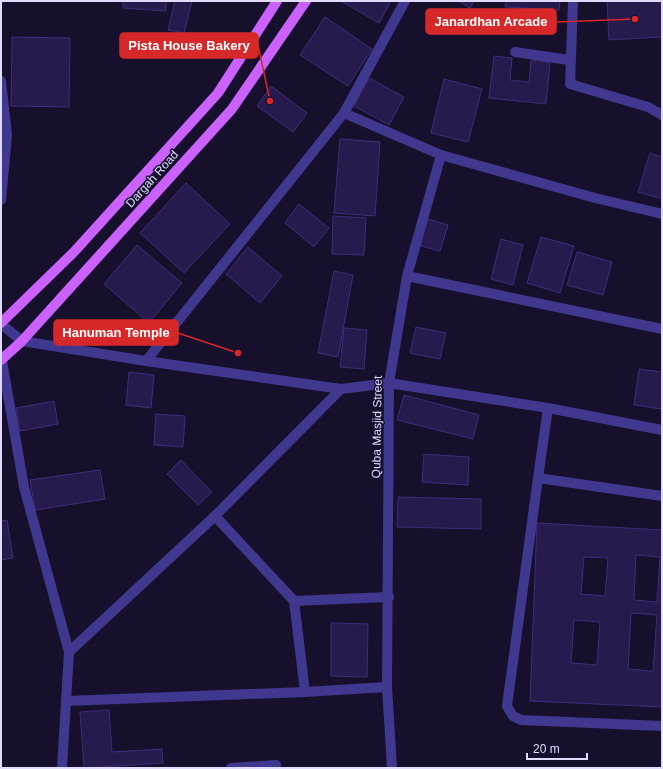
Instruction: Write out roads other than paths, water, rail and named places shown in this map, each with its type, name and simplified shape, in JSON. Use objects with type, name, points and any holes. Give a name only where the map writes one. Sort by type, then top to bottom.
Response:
[{"type":"main road","name":"Dargah Road","points":[[1,323],[73,253],[218,93],[277,1]]},
{"type":"main road","name":"Dargah Road","points":[[2,358],[22,341],[232,109],[306,1]]},
{"type":"street","points":[[146,362],[344,113],[405,1]]},
{"type":"street","points":[[573,1],[570,84],[648,107],[662,115]]},
{"type":"street","points":[[514,52],[570,60]]},
{"type":"street","points":[[1,81],[7,135],[1,200]]},
{"type":"street","points":[[344,113],[441,155],[595,198],[662,214]]},
{"type":"street","name":"Quba Masjid Street","points":[[392,768],[387,687],[389,597],[389,383],[407,276],[441,155]]},
{"type":"street","points":[[407,276],[662,329]]},
{"type":"street","points":[[1,323],[22,341],[146,362],[341,390],[389,383],[548,408],[662,430]]},
{"type":"street","points":[[2,358],[24,487],[69,652],[62,768]]},
{"type":"street","points":[[69,652],[215,516],[341,390]]},
{"type":"street","points":[[548,408],[507,706],[513,716],[521,720],[662,726]]},
{"type":"street","points":[[538,478],[662,496]]},
{"type":"street","points":[[215,516],[294,601],[305,692]]},
{"type":"street","points":[[294,601],[389,597]]},
{"type":"street","points":[[66,701],[305,692],[387,687]]},
{"type":"street","points":[[231,768],[276,765]]},
{"type":"place","name":"Janardhan Arcade","points":[[635,19]]},
{"type":"place","name":"Pista House Bakery","points":[[270,101]]},
{"type":"place","name":"Hanuman Temple","points":[[238,353]]}]
